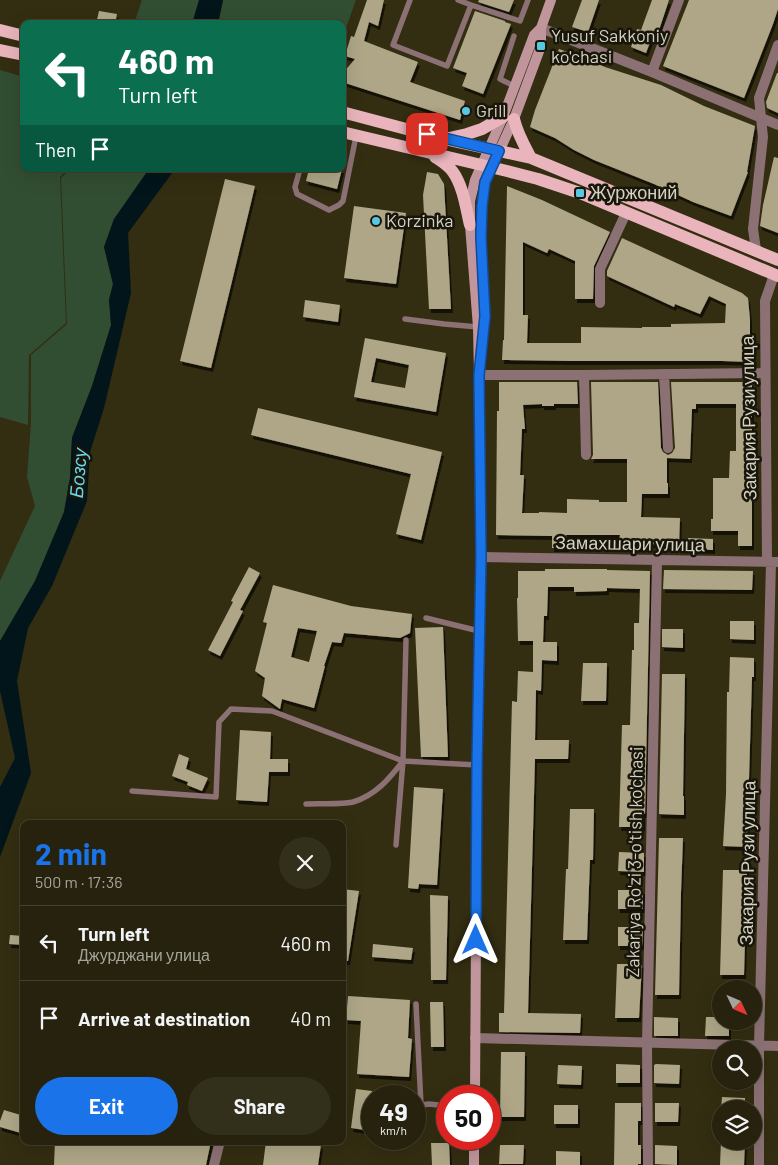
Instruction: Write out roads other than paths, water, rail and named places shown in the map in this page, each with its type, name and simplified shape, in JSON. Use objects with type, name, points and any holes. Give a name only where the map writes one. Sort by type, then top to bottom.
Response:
[{"type":"main road","points":[[531,158],[509,118],[514,86],[534,35],[540,28],[550,0]]},
{"type":"main road","points":[[475,1085],[477,765],[481,557],[478,327],[470,202],[475,180],[486,166],[494,150],[541,46],[540,28]]},
{"type":"main road","points":[[0,30],[20,35]]},
{"type":"main road","points":[[0,50],[20,54]]},
{"type":"main road","points":[[346,113],[444,139],[531,158],[778,260]]},
{"type":"main road","points":[[444,139],[482,130],[509,118]]},
{"type":"main road","points":[[346,133],[486,166],[580,193],[776,276]]},
{"type":"main road","points":[[428,153],[444,163],[455,175],[465,203],[470,225]]},
{"type":"main road","points":[[479,375],[485,316],[481,238],[486,166]]},
{"type":"main road","points":[[474,1150],[474,1165]]},
{"type":"street","points":[[652,72],[679,0]]},
{"type":"street","points":[[540,28],[652,72],[778,125]]},
{"type":"street","points":[[756,250],[753,229],[763,137],[759,98],[778,45]]},
{"type":"street","points":[[600,303],[600,269],[626,213]]},
{"type":"street","name":"Закария Рузи улица","points":[[759,1040],[772,562],[764,301],[776,276]]},
{"type":"street","points":[[479,375],[765,373]]},
{"type":"street","points":[[664,374],[668,448]]},
{"type":"street","points":[[584,375],[586,455]]},
{"type":"street","name":"Замахшари улица","points":[[481,557],[772,562]]},
{"type":"street","name":"Zakariya Ro'zi 3-o'tish ko'chasi","points":[[648,1165],[647,1043],[657,561]]},
{"type":"street","points":[[475,1038],[712,1044]]},
{"type":"street","points":[[762,1045],[778,1046]]},
{"type":"street","name":"Закария Рузи улица","points":[[759,1090],[759,1165]]},
{"type":"street","points":[[214,1165],[219,1145]]},
{"type":"lane","points":[[410,0],[393,45],[447,66],[471,5]]},
{"type":"lane","points":[[458,0],[520,20],[528,0]]},
{"type":"lane","points":[[514,36],[500,79],[514,86]]},
{"type":"lane","points":[[299,172],[295,188],[297,194],[328,210],[339,206],[343,200],[356,136]]},
{"type":"lane","points":[[404,319],[478,327]]},
{"type":"lane","points":[[426,618],[479,630]]},
{"type":"lane","points":[[396,845],[403,761],[406,640]]},
{"type":"lane","points":[[132,791],[216,796],[219,722],[231,709],[272,711],[403,761],[477,765]]},
{"type":"lane","points":[[306,804],[352,802],[372,794],[388,781],[403,761]]},
{"type":"lane","points":[[416,1004],[421,1105],[436,1105]]},
{"type":"water","points":[[199,0],[223,0],[219,20],[193,20]]},
{"type":"water","name":"Бозсу","points":[[147,172],[173,172],[128,233],[131,293],[104,408],[90,452],[87,501],[52,586],[28,628],[17,681],[31,773],[0,857],[0,787],[15,758],[0,691],[0,641],[35,581],[64,512],[70,478],[72,438],[92,386],[111,325],[109,300],[113,284],[104,247],[114,219]]},
{"type":"place","name":"Yusuf Sakkoniy ko'chasi","points":[[541,46]]},
{"type":"place","name":"Grill","points":[[466,111]]},
{"type":"place","name":"Журжоний","points":[[580,193]]},
{"type":"place","name":"Korzinka","points":[[376,221]]}]
